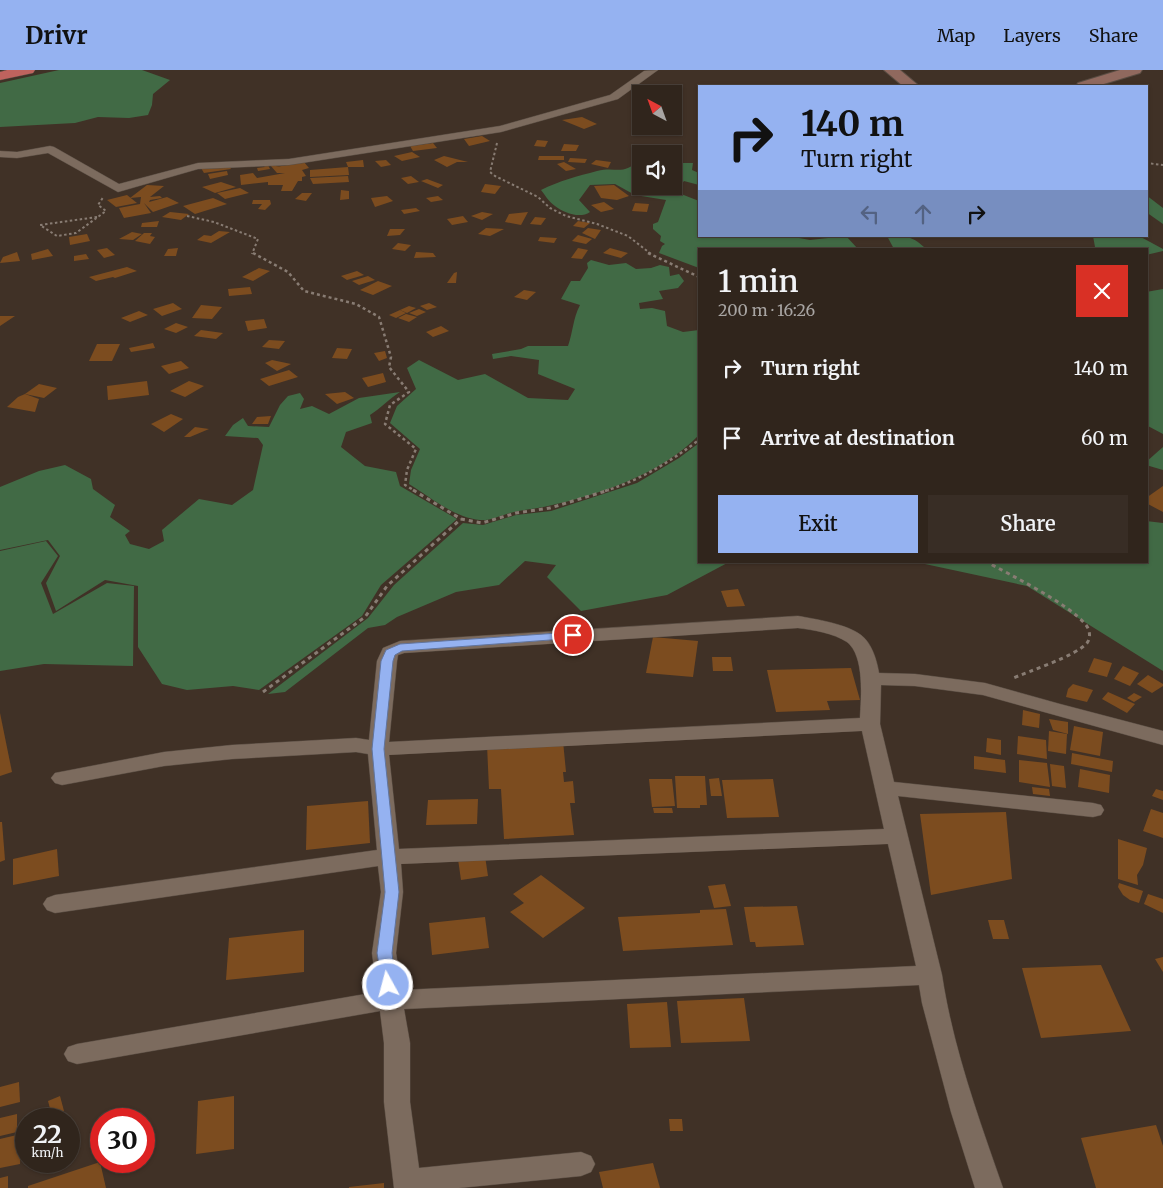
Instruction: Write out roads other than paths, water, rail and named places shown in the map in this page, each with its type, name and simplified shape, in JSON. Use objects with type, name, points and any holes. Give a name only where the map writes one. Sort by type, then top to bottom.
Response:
[{"type":"highway","points":[[0,76],[28,70]]},
{"type":"main road","points":[[891,70],[911,85]]},
{"type":"main road","points":[[1086,85],[1135,70]]},
{"type":"street","points":[[0,154],[17,155],[50,149],[118,188],[198,166],[289,162],[502,129],[614,97],[626,92],[640,77],[653,70]]},
{"type":"street","points":[[581,1164],[408,1184],[397,1102],[397,1043],[384,953],[392,892],[378,749],[387,661],[390,652],[400,647],[798,622],[826,627],[854,639],[866,657],[871,679],[870,724],[930,975],[934,1003],[964,1112],[989,1188]]},
{"type":"street","points":[[871,679],[915,680],[985,689],[1163,738]]},
{"type":"street","points":[[62,778],[164,759],[232,752],[356,745],[378,749],[870,724]]},
{"type":"street","points":[[886,788],[1094,810]]},
{"type":"street","points":[[55,904],[387,856],[898,836]]},
{"type":"street","points":[[76,1054],[390,1000],[930,975]]}]
